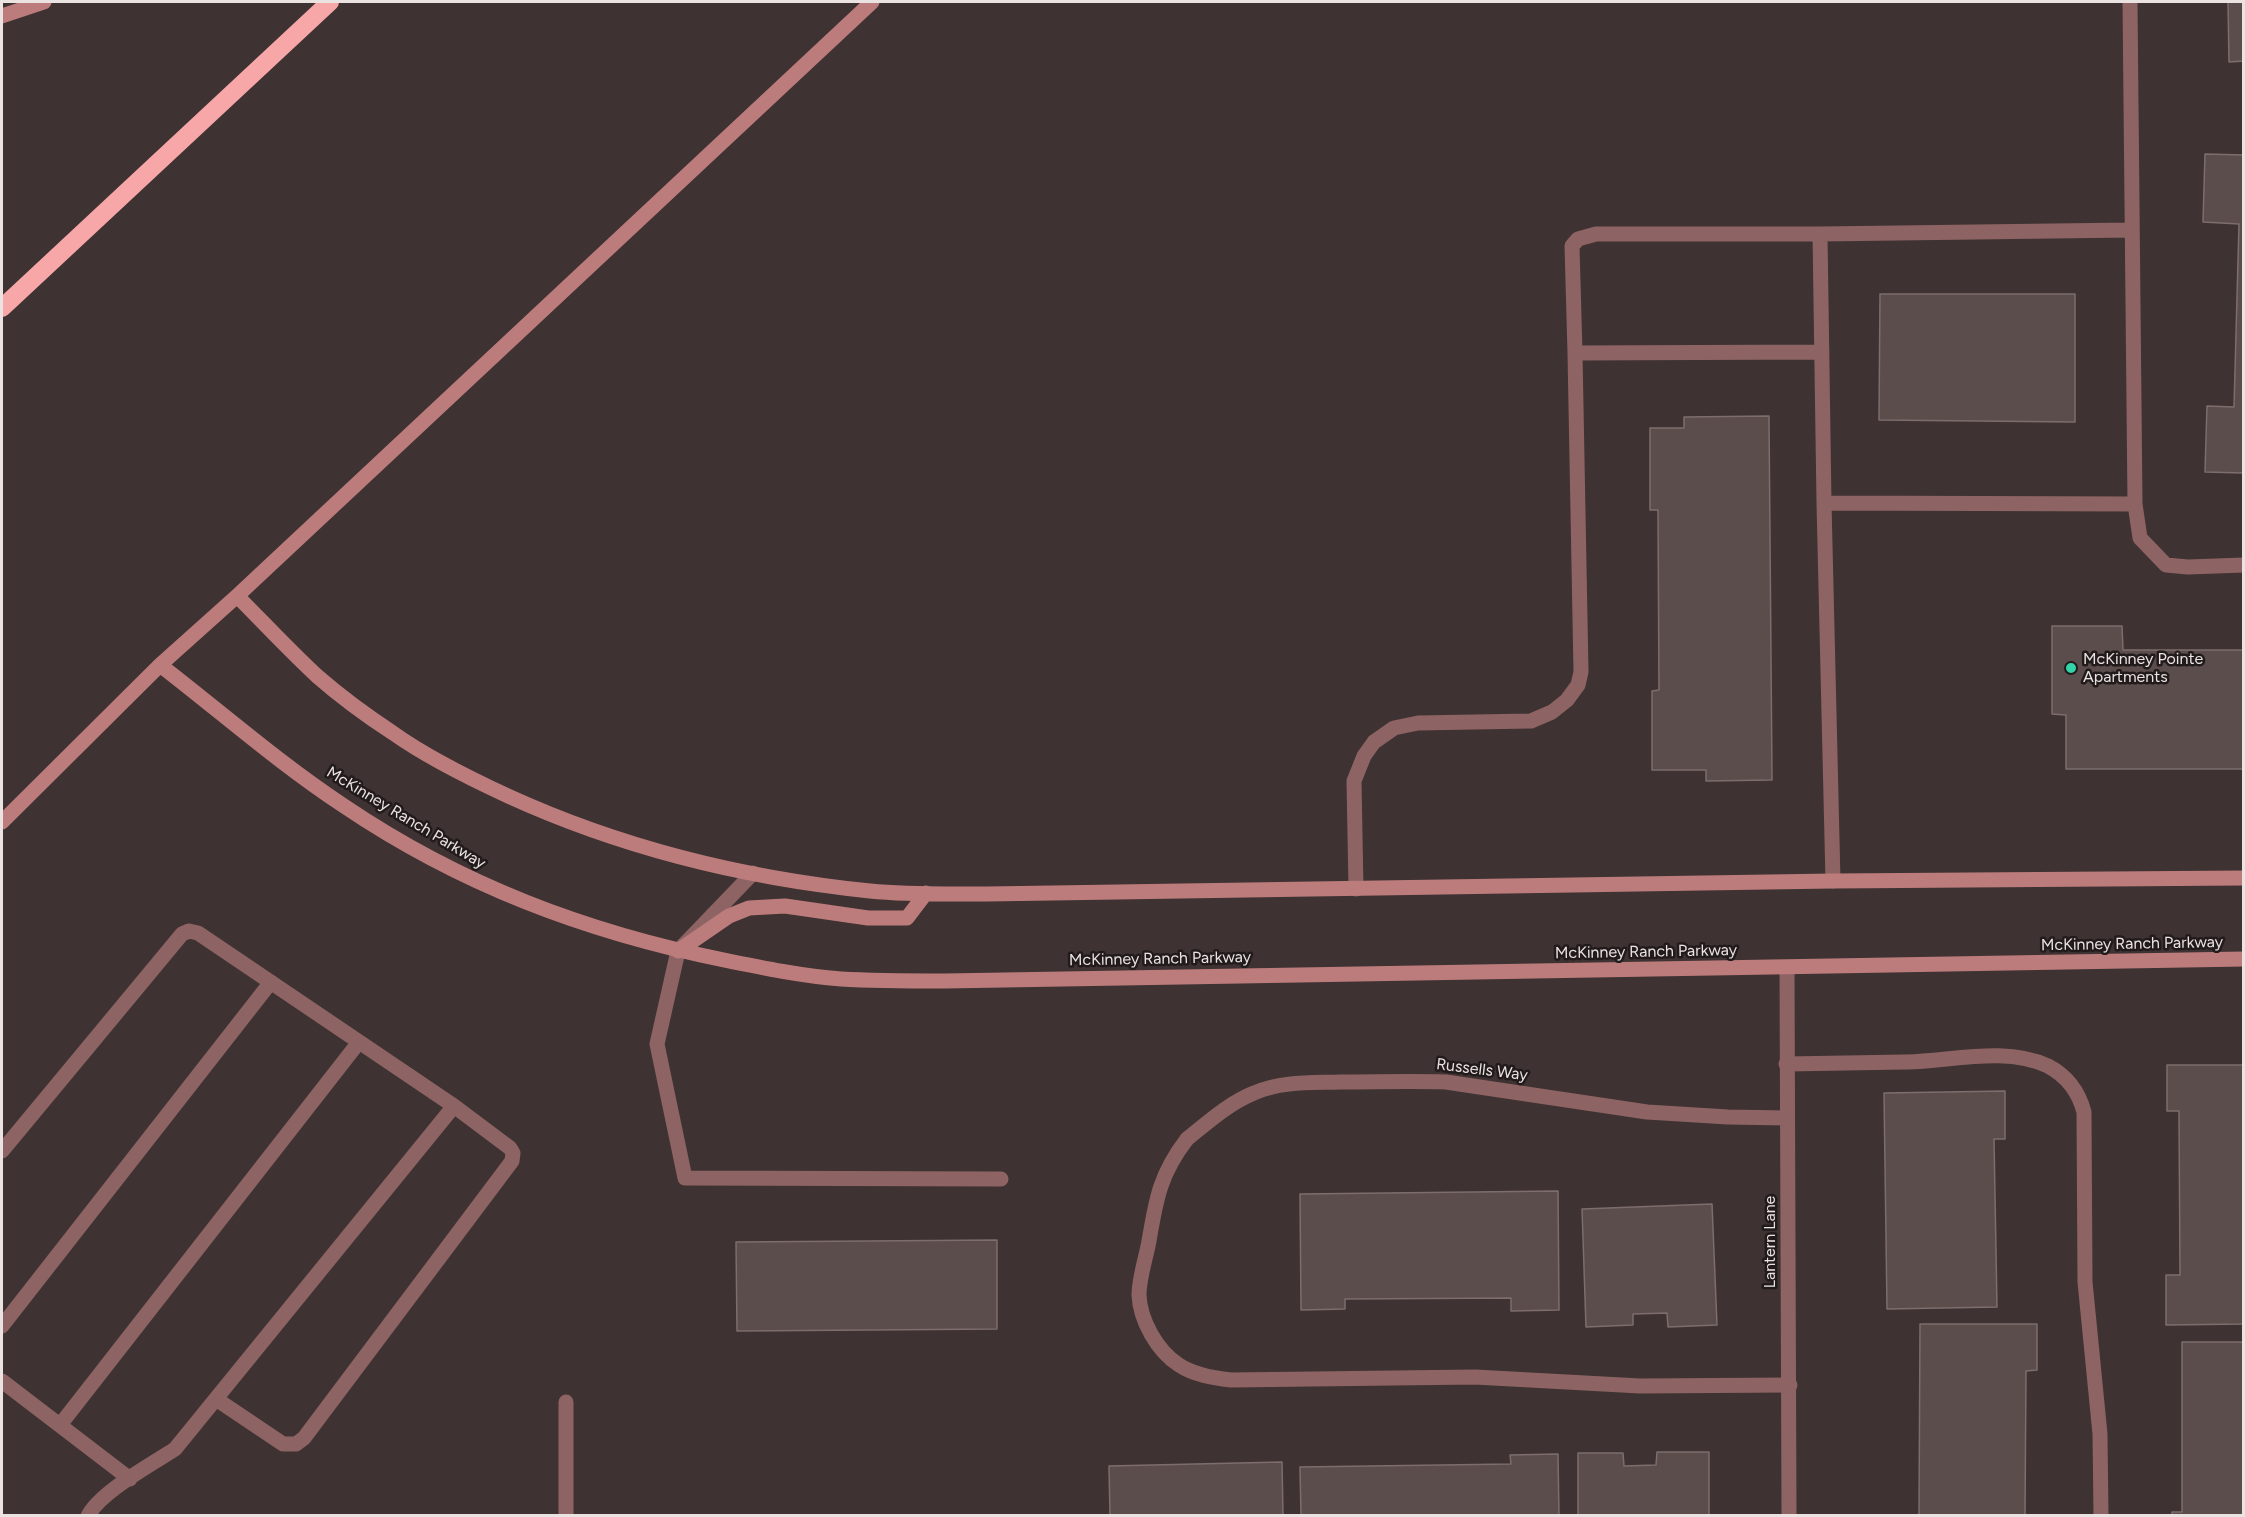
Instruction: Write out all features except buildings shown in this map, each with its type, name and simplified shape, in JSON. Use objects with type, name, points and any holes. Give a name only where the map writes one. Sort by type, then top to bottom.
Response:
[{"type":"highway","points":[[2,308],[330,2]]},
{"type":"main road","points":[[2,16],[44,2]]},
{"type":"main road","points":[[2,822],[160,665],[237,596],[873,2]]},
{"type":"main road","points":[[237,596],[318,676],[395,735],[472,780],[556,818],[680,859],[871,891],[926,893],[1356,889],[1833,881],[2244,878]]},
{"type":"main road","name":"McKinney Ranch Parkway","points":[[160,665],[346,808],[468,878],[520,901],[612,932],[678,951],[794,973],[842,979],[905,981],[2244,960]]},
{"type":"main road","points":[[678,951],[729,916],[749,908],[785,906],[868,918],[907,918],[926,893]]},
{"type":"street","points":[[2130,2],[2135,504],[2140,538],[2166,565],[2244,566]]},
{"type":"street","points":[[1356,889],[1354,781],[1364,756],[1374,742],[1394,728],[1418,723],[1531,721],[1552,712],[1567,700],[1578,685],[1581,672],[1572,246],[1578,239],[1596,234],[2131,230]]},
{"type":"street","points":[[1820,234],[1833,881]]},
{"type":"street","points":[[1575,353],[1822,352]]},
{"type":"street","points":[[1824,503],[2135,504]]},
{"type":"street","points":[[753,873],[678,951],[657,1044],[685,1178],[1001,1179]]},
{"type":"street","points":[[2,1151],[182,934],[189,931],[198,933],[271,982],[454,1106],[510,1148],[513,1153],[512,1161],[304,1438],[296,1444],[283,1444],[216,1400]]},
{"type":"street","name":"Lantern Lane","points":[[1786,968],[1789,1515]]},
{"type":"street","points":[[2,1326],[271,982]]},
{"type":"street","points":[[60,1425],[359,1042]]},
{"type":"street","points":[[1786,1064],[2013,1057],[2049,1067],[2072,1085],[2080,1098],[2084,1112],[2085,1282],[2101,1450],[2101,1515]]},
{"type":"street","name":"Russells Way","points":[[1787,1118],[1647,1112],[1446,1082],[1301,1083],[1278,1086],[1256,1092],[1233,1103],[1187,1139],[1165,1172],[1159,1189],[1139,1294],[1145,1322],[1163,1351],[1178,1365],[1212,1378],[1231,1380],[1475,1377],[1640,1386],[1790,1385]]},
{"type":"street","points":[[88,1515],[92,1508],[130,1479],[175,1449],[454,1106]]},
{"type":"street","points":[[2,1381],[130,1479]]},
{"type":"street","points":[[566,1402],[566,1515]]},
{"type":"place","name":"McKinney Pointe Apartments","points":[[2071,668]]}]
